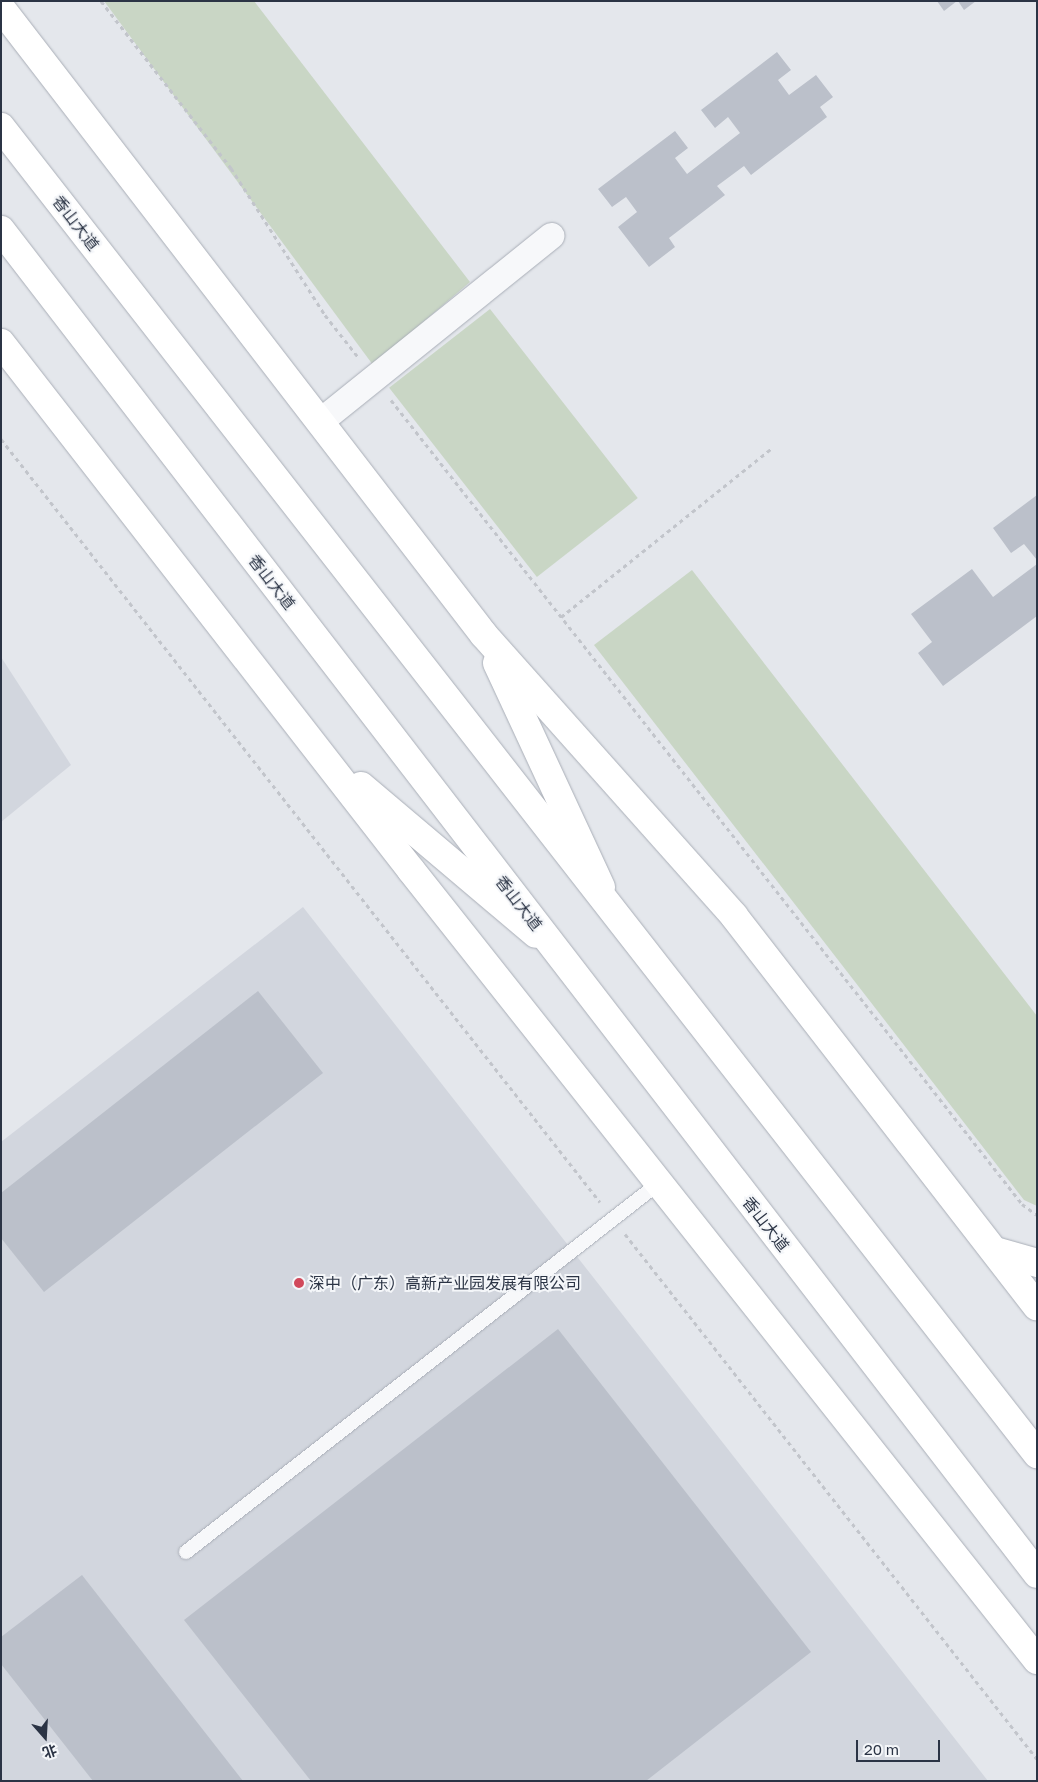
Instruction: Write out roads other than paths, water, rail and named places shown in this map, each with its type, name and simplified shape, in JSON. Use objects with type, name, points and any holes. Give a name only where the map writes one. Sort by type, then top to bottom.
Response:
[{"type":"main road","points":[[2,12],[28,43],[484,635],[734,916],[1037,1306]]},
{"type":"main road","name":"香山大道","points":[[1,128],[1037,1454]]},
{"type":"main road","name":"香山大道","points":[[1,230],[1037,1574]]},
{"type":"main road","points":[[1,342],[319,751],[1037,1660]]},
{"type":"main road","points":[[484,635],[611,909]]},
{"type":"main road","points":[[319,751],[554,949]]},
{"type":"main road","points":[[995,1251],[1037,1263]]},
{"type":"street","points":[[320,422],[551,236]]},
{"type":"lane","points":[[186,1552],[659,1183]]},
{"type":"place","name":"深中（广东）高新产业园发展有限公司","points":[[299,1283]]}]
